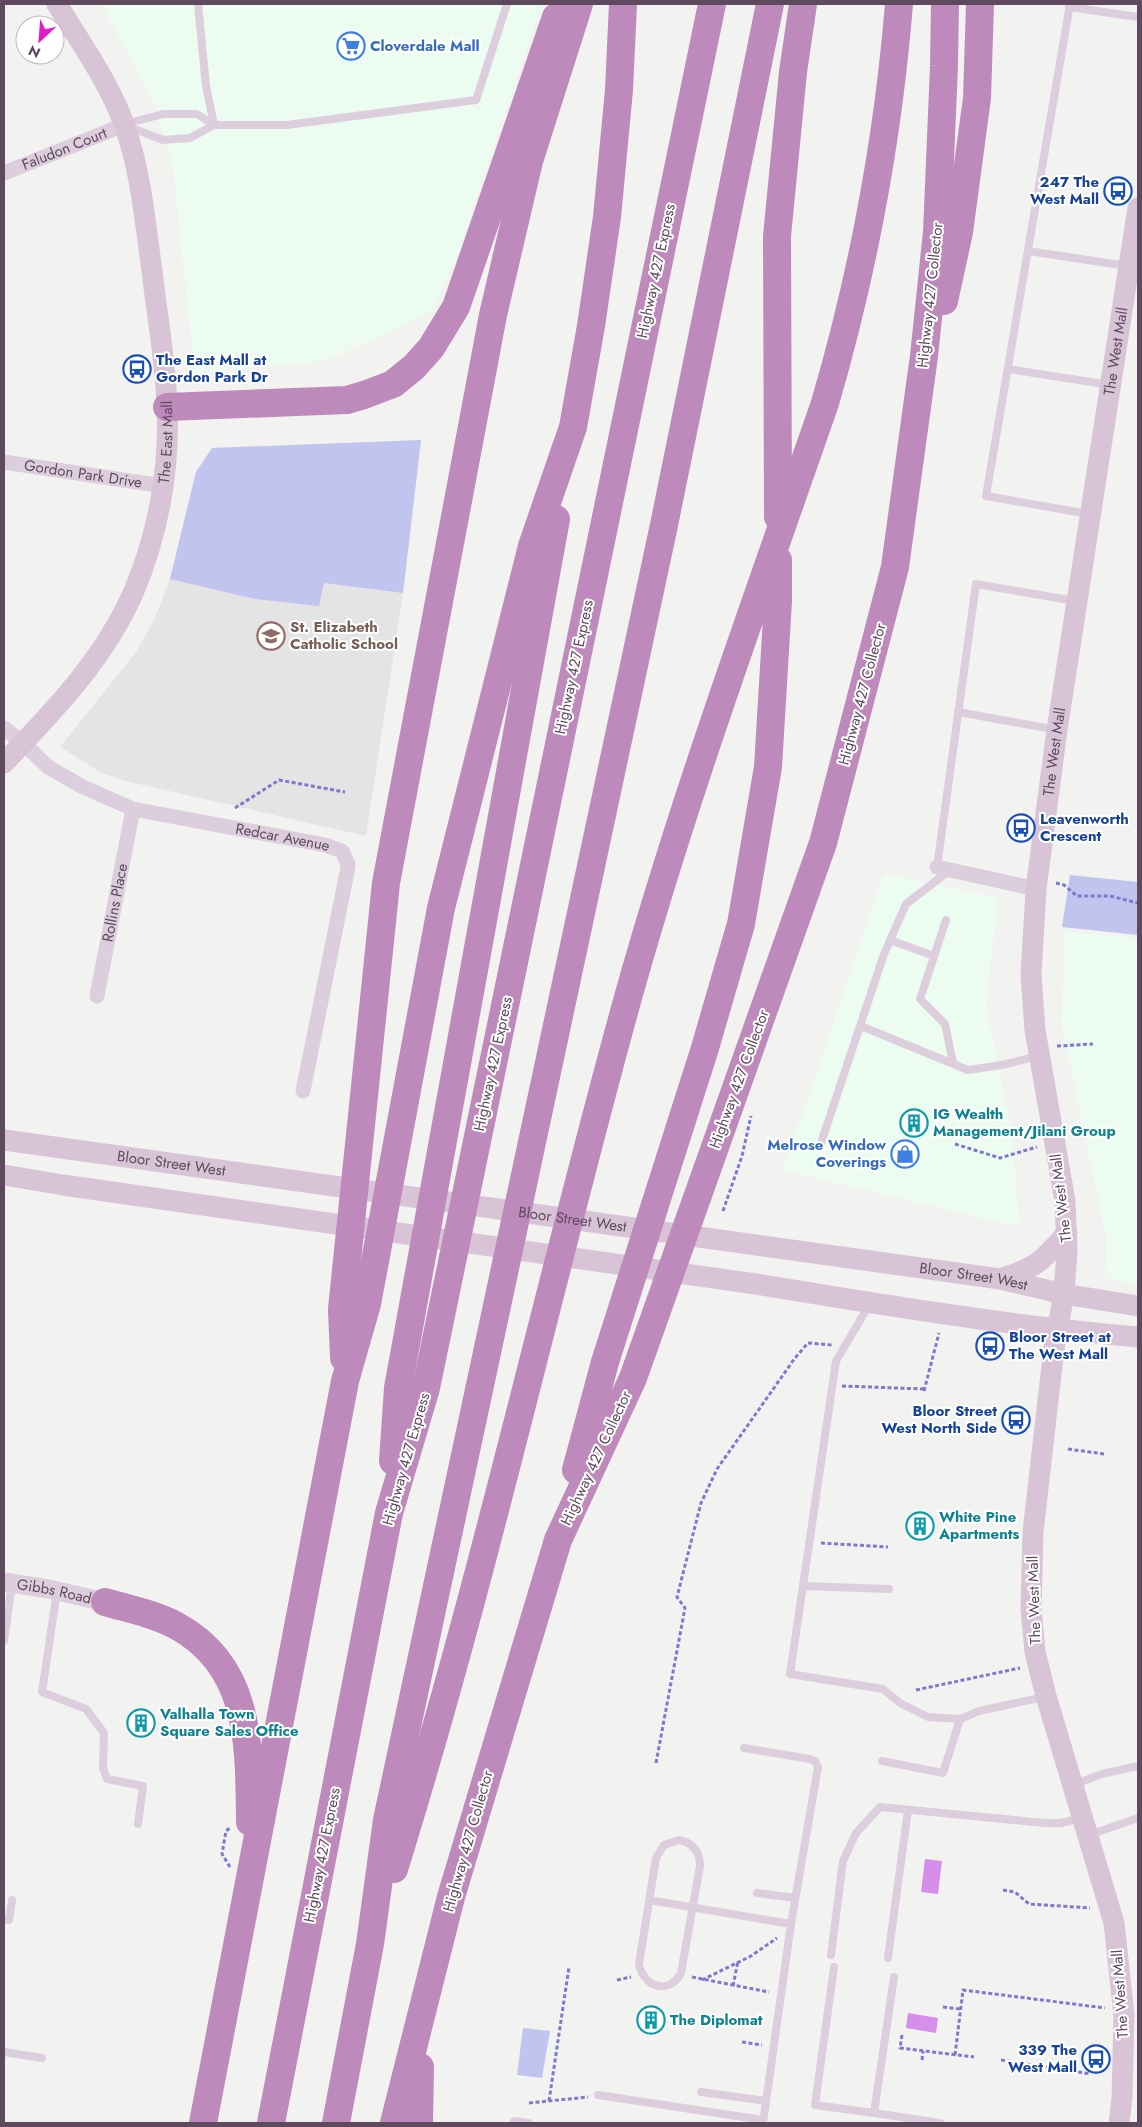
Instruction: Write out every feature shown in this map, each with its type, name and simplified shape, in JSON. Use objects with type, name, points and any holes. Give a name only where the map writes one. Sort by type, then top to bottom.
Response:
[{"type":"highway","points":[[167,407],[347,400],[393,384],[414,367],[431,348],[456,307],[501,172],[561,4]]},
{"type":"highway","points":[[346,1381],[342,1309],[386,883],[461,480],[504,267],[529,161],[580,4]]},
{"type":"highway","points":[[389,1513],[398,1388],[592,326],[607,217],[619,90],[623,4]]},
{"type":"highway","name":"Highway 427 Express","points":[[271,2123],[389,1513],[426,1388],[712,4]]},
{"type":"highway","points":[[336,2123],[370,1944],[387,1820],[662,535],[770,4]]},
{"type":"highway","points":[[558,1540],[605,1362],[702,1057],[741,924],[768,767],[778,601],[777,236],[793,72],[803,4]]},
{"type":"highway","points":[[370,1944],[422,1776],[526,1394],[621,1023],[654,911],[720,706],[825,403],[862,262],[877,185],[899,4]]},
{"type":"highway","name":"Highway 427 Collector","points":[[394,2123],[451,1897],[558,1540],[633,1378],[823,843],[895,567],[924,356],[937,232],[945,4]]},
{"type":"highway","points":[[924,356],[948,289],[959,232],[976,98],[980,4]]},
{"type":"highway","points":[[203,2123],[346,1381],[367,1304],[444,898],[532,546],[573,427]]},
{"type":"highway","points":[[105,1602],[147,1613],[178,1626],[212,1653],[232,1680],[242,1712],[249,1779],[250,1834],[247,1899]]},
{"type":"highway","points":[[418,2123],[421,2020]]},
{"type":"main road","name":"The East Mall","points":[[4,763],[72,690],[89,668],[125,609],[148,551],[163,486],[167,407],[148,239],[138,177],[124,124],[116,103],[57,4]]},
{"type":"main road","name":"The West Mall","points":[[1119,2123],[1122,2098],[1124,2015],[1114,1923],[1046,1696],[1038,1664],[1031,1609],[1033,1532],[1054,1348],[1064,1294],[1067,1232],[1065,1201],[1039,1051],[1031,975],[1037,884],[1057,730],[1138,208]]},
{"type":"main road","name":"Bloor Street West","points":[[4,1140],[1000,1279],[1064,1294],[1138,1306]]},
{"type":"main road","points":[[4,1175],[756,1284],[871,1303],[1058,1329],[1138,1337]]},
{"type":"main road","points":[[1000,1279],[1023,1272],[1040,1263],[1067,1232]]},
{"type":"street","name":"Faludon Court","points":[[4,173],[124,124]]},
{"type":"street","name":"Gordon Park Drive","points":[[4,462],[163,486]]},
{"type":"street","name":"Redcar Avenue","points":[[4,728],[48,767],[83,787],[133,809],[333,847],[342,851],[346,857],[347,872],[303,1091]]},
{"type":"street","name":"Rollins Place","points":[[97,996],[133,809]]},
{"type":"street","points":[[943,869],[1037,884]]},
{"type":"street","name":"Gibbs Road","points":[[8,1583],[57,1591],[105,1602]]},
{"type":"lane","points":[[198,4],[206,86],[214,125]]},
{"type":"lane","points":[[124,124],[160,140],[190,138],[214,125],[287,125],[476,100],[507,4]]},
{"type":"lane","points":[[1091,514],[986,496],[1070,6],[1138,17]]},
{"type":"lane","points":[[124,124],[163,114],[196,114],[214,125]]},
{"type":"lane","points":[[1028,251],[1129,267]]},
{"type":"lane","points":[[1008,368],[1111,385]]},
{"type":"lane","points":[[820,1146],[890,940],[906,904],[943,869],[958,712],[976,584],[1077,601]]},
{"type":"lane","points":[[958,712],[1057,730]]},
{"type":"lane","points":[[946,920],[920,999],[945,1024],[953,1063]]},
{"type":"lane","points":[[890,940],[934,956]]},
{"type":"lane","points":[[861,1026],[968,1070],[1002,1065],[1039,1051]]},
{"type":"lane","points":[[871,1303],[836,1361],[790,1674],[883,1689],[900,1703],[928,1717],[960,1719],[979,1711],[1046,1696]]},
{"type":"lane","points":[[4,1641],[8,1583]]},
{"type":"lane","points":[[803,1586],[889,1589]]},
{"type":"lane","points":[[57,1591],[42,1692],[86,1709],[104,1733],[103,1768],[107,1779],[143,1786],[138,1824]]},
{"type":"lane","points":[[882,1761],[943,1773],[960,1719]]},
{"type":"lane","points":[[598,2095],[763,2121],[791,1924],[817,1774],[817,1763],[810,1759],[744,1748]]},
{"type":"lane","points":[[1073,1785],[1102,1774],[1138,1766]]},
{"type":"lane","points":[[831,1955],[843,1861],[856,1834],[880,1807],[1046,1823],[1062,1822],[1085,1826],[1138,1818]]},
{"type":"lane","points":[[888,1958],[908,1810]]},
{"type":"lane","points":[[678,1840],[693,1846],[700,1859],[682,1973],[674,1983],[662,1987],[649,1983],[641,1974],[639,1964],[650,1900],[659,1850],[671,1841],[678,1840]]},
{"type":"lane","points":[[757,1893],[795,1898]]},
{"type":"lane","points":[[4,1919],[9,1920],[12,1900]]},
{"type":"lane","points":[[650,1900],[791,1924]]},
{"type":"lane","points":[[834,1968],[815,2105],[940,2123]]},
{"type":"lane","points":[[874,2114],[894,1977]]},
{"type":"lane","points":[[4,2052],[42,2058]]},
{"type":"lane","points":[[701,2092],[766,2101]]},
{"type":"lane","points":[[513,2123],[514,2121],[529,2123]]},
{"type":"path","points":[[235,808],[279,780],[345,792]]},
{"type":"path","points":[[1037,884],[1064,885],[1077,896],[1110,896],[1138,903]]},
{"type":"path","points":[[1039,1051],[1094,1044]]},
{"type":"path","points":[[723,1211],[742,1156],[751,1120],[749,1107],[735,1090]]},
{"type":"path","points":[[955,1144],[1000,1158],[1054,1142]]},
{"type":"path","points":[[831,1386],[924,1390],[939,1332]]},
{"type":"path","points":[[656,1763],[685,1608],[678,1597],[701,1503],[717,1469],[795,1358],[808,1343],[834,1345],[849,1340]]},
{"type":"path","points":[[1068,1448],[1104,1454]]},
{"type":"path","points":[[808,1542],[888,1547]]},
{"type":"path","points":[[916,1690],[1038,1664]]},
{"type":"path","points":[[1003,1890],[1015,1892],[1029,1904],[1110,1909]]},
{"type":"path","points":[[701,1980],[751,1956],[778,1936]]},
{"type":"path","points":[[733,1986],[738,1961]]},
{"type":"path","points":[[549,2101],[569,1967]]},
{"type":"path","points":[[682,1973],[701,1980],[770,1992]]},
{"type":"path","points":[[955,2055],[963,1990],[1105,2008]]},
{"type":"path","points":[[943,2007],[961,2009]]},
{"type":"path","points":[[902,2035],[900,2048],[974,2057]]},
{"type":"path","points":[[742,2042],[762,2045]]},
{"type":"path","points":[[922,2060],[923,2051]]},
{"type":"path","points":[[1001,2060],[1091,2074]]},
{"type":"path","points":[[529,2103],[579,2100],[598,2095]]},
{"type":"shaded area","name":"Cloverdale Mall","points":[[101,4],[542,4],[458,253],[432,311],[328,360],[195,373],[173,169],[156,105]]},
{"type":"shaded area","name":"St. Elizabeth Catholic School","points":[[421,440],[403,593],[366,836],[121,780],[102,773],[60,747],[136,652],[154,620],[170,579],[196,472],[212,448]]},
{"type":"shaded area","points":[[421,440],[403,593],[324,583],[319,606],[255,599],[170,579],[196,472],[212,448]]},
{"type":"shaded area","points":[[884,874],[998,898],[986,1004],[1011,1130],[1020,1227],[783,1170]]},
{"type":"shaded area","points":[[1070,875],[1138,882],[1138,935],[1062,927]]},
{"type":"shaded area","points":[[1064,932],[1138,938],[1138,1284],[1105,1278],[1106,1237],[1062,1025]]},
{"type":"shaded area","points":[[925,1859],[942,1861],[938,1894],[921,1892]]},
{"type":"shaded area","points":[[908,2013],[938,2018],[936,2033],[906,2028]]},
{"type":"shaded area","points":[[523,2028],[550,2031],[542,2078],[517,2075]]},
{"type":"place","name":"Cloverdale Mall","points":[[351,46]]},
{"type":"place","name":"247 The West Mall","points":[[1118,191]]},
{"type":"place","name":"The East Mall at Gordon Park Dr","points":[[137,369]]},
{"type":"place","name":"St. Elizabeth Catholic School","points":[[271,636]]},
{"type":"place","name":"Leavenworth Crescent","points":[[1021,828]]},
{"type":"place","name":"IG Wealth Management/Jilani Group","points":[[914,1123]]},
{"type":"place","name":"Melrose Window Coverings","points":[[905,1154]]},
{"type":"place","name":"Bloor Street at The West Mall","points":[[990,1346]]},
{"type":"place","name":"Bloor Street West North Side","points":[[1016,1420]]},
{"type":"place","name":"White Pine Apartments","points":[[920,1526]]},
{"type":"place","name":"Valhalla Town Square Sales Office","points":[[141,1723]]},
{"type":"place","name":"The Diplomat","points":[[651,2020]]},
{"type":"place","name":"339 The West Mall","points":[[1096,2059]]}]
